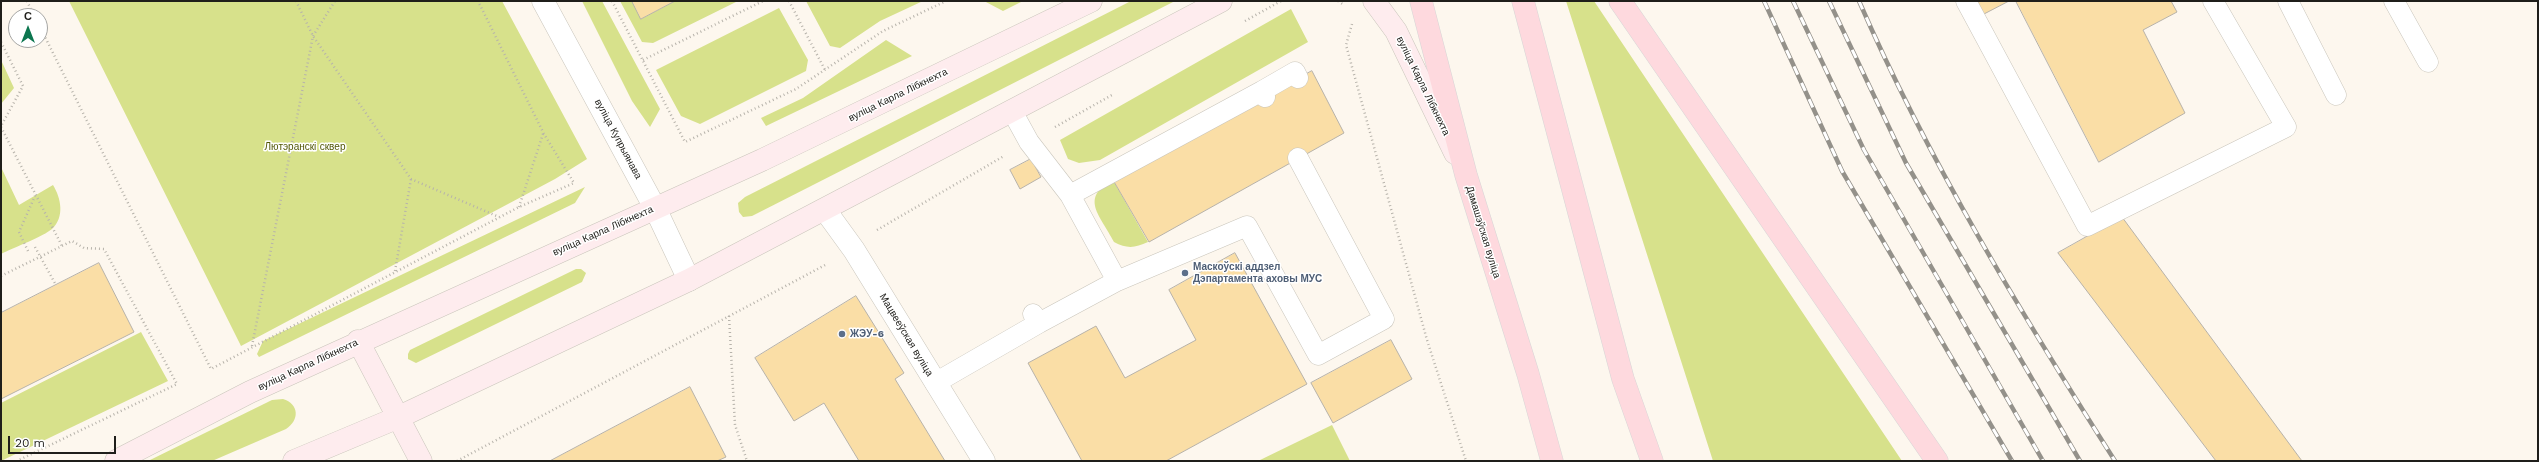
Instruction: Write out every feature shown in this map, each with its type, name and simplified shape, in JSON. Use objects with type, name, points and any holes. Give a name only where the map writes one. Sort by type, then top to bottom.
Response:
[{"type":"main road","name":"вуліца Карла Лібкнехта","points":[[116,461],[250,392],[762,160],[1091,1]]},
{"type":"main road","points":[[294,461],[399,417],[689,280],[1221,1]]},
{"type":"main road","name":"вуліца Карла Лібкнехта","points":[[1374,1],[1396,31],[1466,175]]},
{"type":"main road","name":"Дамашэўская вуліца","points":[[1421,1],[1466,175],[1528,374],[1552,461]]},
{"type":"main road","points":[[1523,1],[1623,379],[1652,461]]},
{"type":"main road","points":[[1620,1],[1937,461]]},
{"type":"main road","points":[[358,342],[422,461]]},
{"type":"street","name":"вуліца Купрыянава","points":[[543,1],[655,208],[689,280]]},
{"type":"street","name":"Мацвееўская вуліца","points":[[825,210],[854,250],[984,461]]},
{"type":"lane","points":[[1966,1],[2087,226],[2286,127],[2213,1]]},
{"type":"lane","points":[[2288,1],[2336,95]]},
{"type":"lane","points":[[2394,1],[2428,62]]},
{"type":"lane","points":[[1070,195],[1287,82]]},
{"type":"lane","points":[[1012,111],[1028,142],[1070,195],[1116,280]]},
{"type":"lane","points":[[935,383],[1036,319],[1116,280],[1247,226],[1318,355],[1384,318],[1298,158]]},
{"type":"path","points":[[296,1],[313,36],[412,179],[500,217]]},
{"type":"path","points":[[252,346],[313,36],[335,1]]},
{"type":"path","points":[[48,43],[210,369],[519,207],[574,183],[544,134],[478,1]]},
{"type":"path","points":[[612,1],[685,142],[796,89],[883,31],[946,1]]},
{"type":"path","points":[[643,60],[763,1]]},
{"type":"path","points":[[789,1],[826,70]]},
{"type":"path","points":[[1354,17],[1346,45],[1427,340],[1466,461]]},
{"type":"path","points":[[1,42],[23,86],[1,126],[62,246]]},
{"type":"path","points":[[519,207],[544,134]]},
{"type":"path","points":[[395,271],[412,179]]},
{"type":"path","points":[[28,251],[20,236],[20,226],[36,196]]},
{"type":"path","points":[[1,276],[72,241],[84,248],[104,249],[177,384],[16,461]]},
{"type":"path","points":[[35,247],[56,285]]},
{"type":"path","points":[[729,316],[735,425],[747,461]]},
{"type":"green space","name":"Лютэранскі сквер","points":[[69,1],[502,1],[587,159],[555,179],[241,346]]},
{"type":"green space","points":[[582,1],[602,1],[660,109],[650,127],[632,101]]},
{"type":"green space","points":[[620,1],[632,1],[641,19],[675,1],[738,1],[653,43],[642,42]]},
{"type":"green space","points":[[806,1],[923,1],[880,21],[840,48],[830,46]]},
{"type":"green space","points":[[984,1],[1023,1],[1003,11]]},
{"type":"green space","points":[[1131,1],[1175,1],[752,216],[743,217],[739,212],[738,203],[745,197]]},
{"type":"green space","points":[[1566,1],[1594,1],[1902,461],[1713,461]]},
{"type":"green space","points":[[779,8],[808,60],[806,71],[700,124],[681,116],[656,70]]},
{"type":"green space","points":[[1291,9],[1308,42],[1100,160],[1079,163],[1068,159],[1060,140]]},
{"type":"green space","points":[[886,40],[912,56],[766,126],[761,118],[803,98]]},
{"type":"green space","points":[[1,60],[14,88],[1,104]]},
{"type":"green space","points":[[1,167],[19,205],[53,185],[60,201],[60,213],[56,224],[48,232],[1,254]]},
{"type":"green space","points":[[1113,180],[1148,242],[1139,246],[1123,246],[1114,242],[1103,223],[1096,208],[1095,200],[1097,193]]},
{"type":"green space","points":[[585,187],[575,203],[259,357],[257,354],[263,341]]},
{"type":"green space","points":[[576,269],[581,269],[586,273],[582,282],[416,363],[408,359],[410,350]]},
{"type":"green space","points":[[141,332],[168,381],[1,461],[1,403]]},
{"type":"green space","points":[[283,399],[288,401],[295,408],[296,412],[294,421],[286,429],[212,461],[148,461],[272,400]]},
{"type":"green space","points":[[1332,425],[1350,461],[1258,461]]},
{"type":"building","points":[[632,1],[675,1],[641,19]]},
{"type":"building","points":[[1977,1],[2009,1],[1984,14]]},
{"type":"building","points":[[2016,1],[2171,1],[2177,12],[2143,30],[2185,113],[2099,162]]},
{"type":"building","points":[[1312,71],[1344,133],[1149,242],[1113,180]]},
{"type":"building","points":[[1031,159],[1041,177],[1020,189],[1010,170]]},
{"type":"building","points":[[2122,217],[2302,461],[2216,461],[2058,253]]},
{"type":"building","points":[[1235,253],[1307,384],[1166,461],[1082,461],[1028,363],[1096,326],[1125,378],[1196,340],[1169,290]]},
{"type":"building","points":[[99,263],[134,332],[1,399],[1,313]]},
{"type":"building","points":[[856,296],[904,373],[895,379],[945,461],[859,461],[824,403],[794,421],[755,358]]},
{"type":"building","points":[[1391,340],[1412,379],[1333,423],[1311,383]]},
{"type":"building","points":[[690,387],[726,457],[717,461],[550,461]]},
{"type":"railway","points":[[1764,1],[1842,171],[2012,461]]},
{"type":"railway","points":[[1793,1],[1864,150],[2043,461]]},
{"type":"railway","points":[[1829,1],[1906,163],[2080,461]]},
{"type":"railway","points":[[1859,1],[1915,120],[1978,236],[2045,349],[2115,461]]},
{"type":"place","name":"Маскоўскі аддзел Дэпартамента аховы МУС","points":[[1185,273]]},
{"type":"place","name":"ЖЭУ-6","points":[[842,334]]}]
